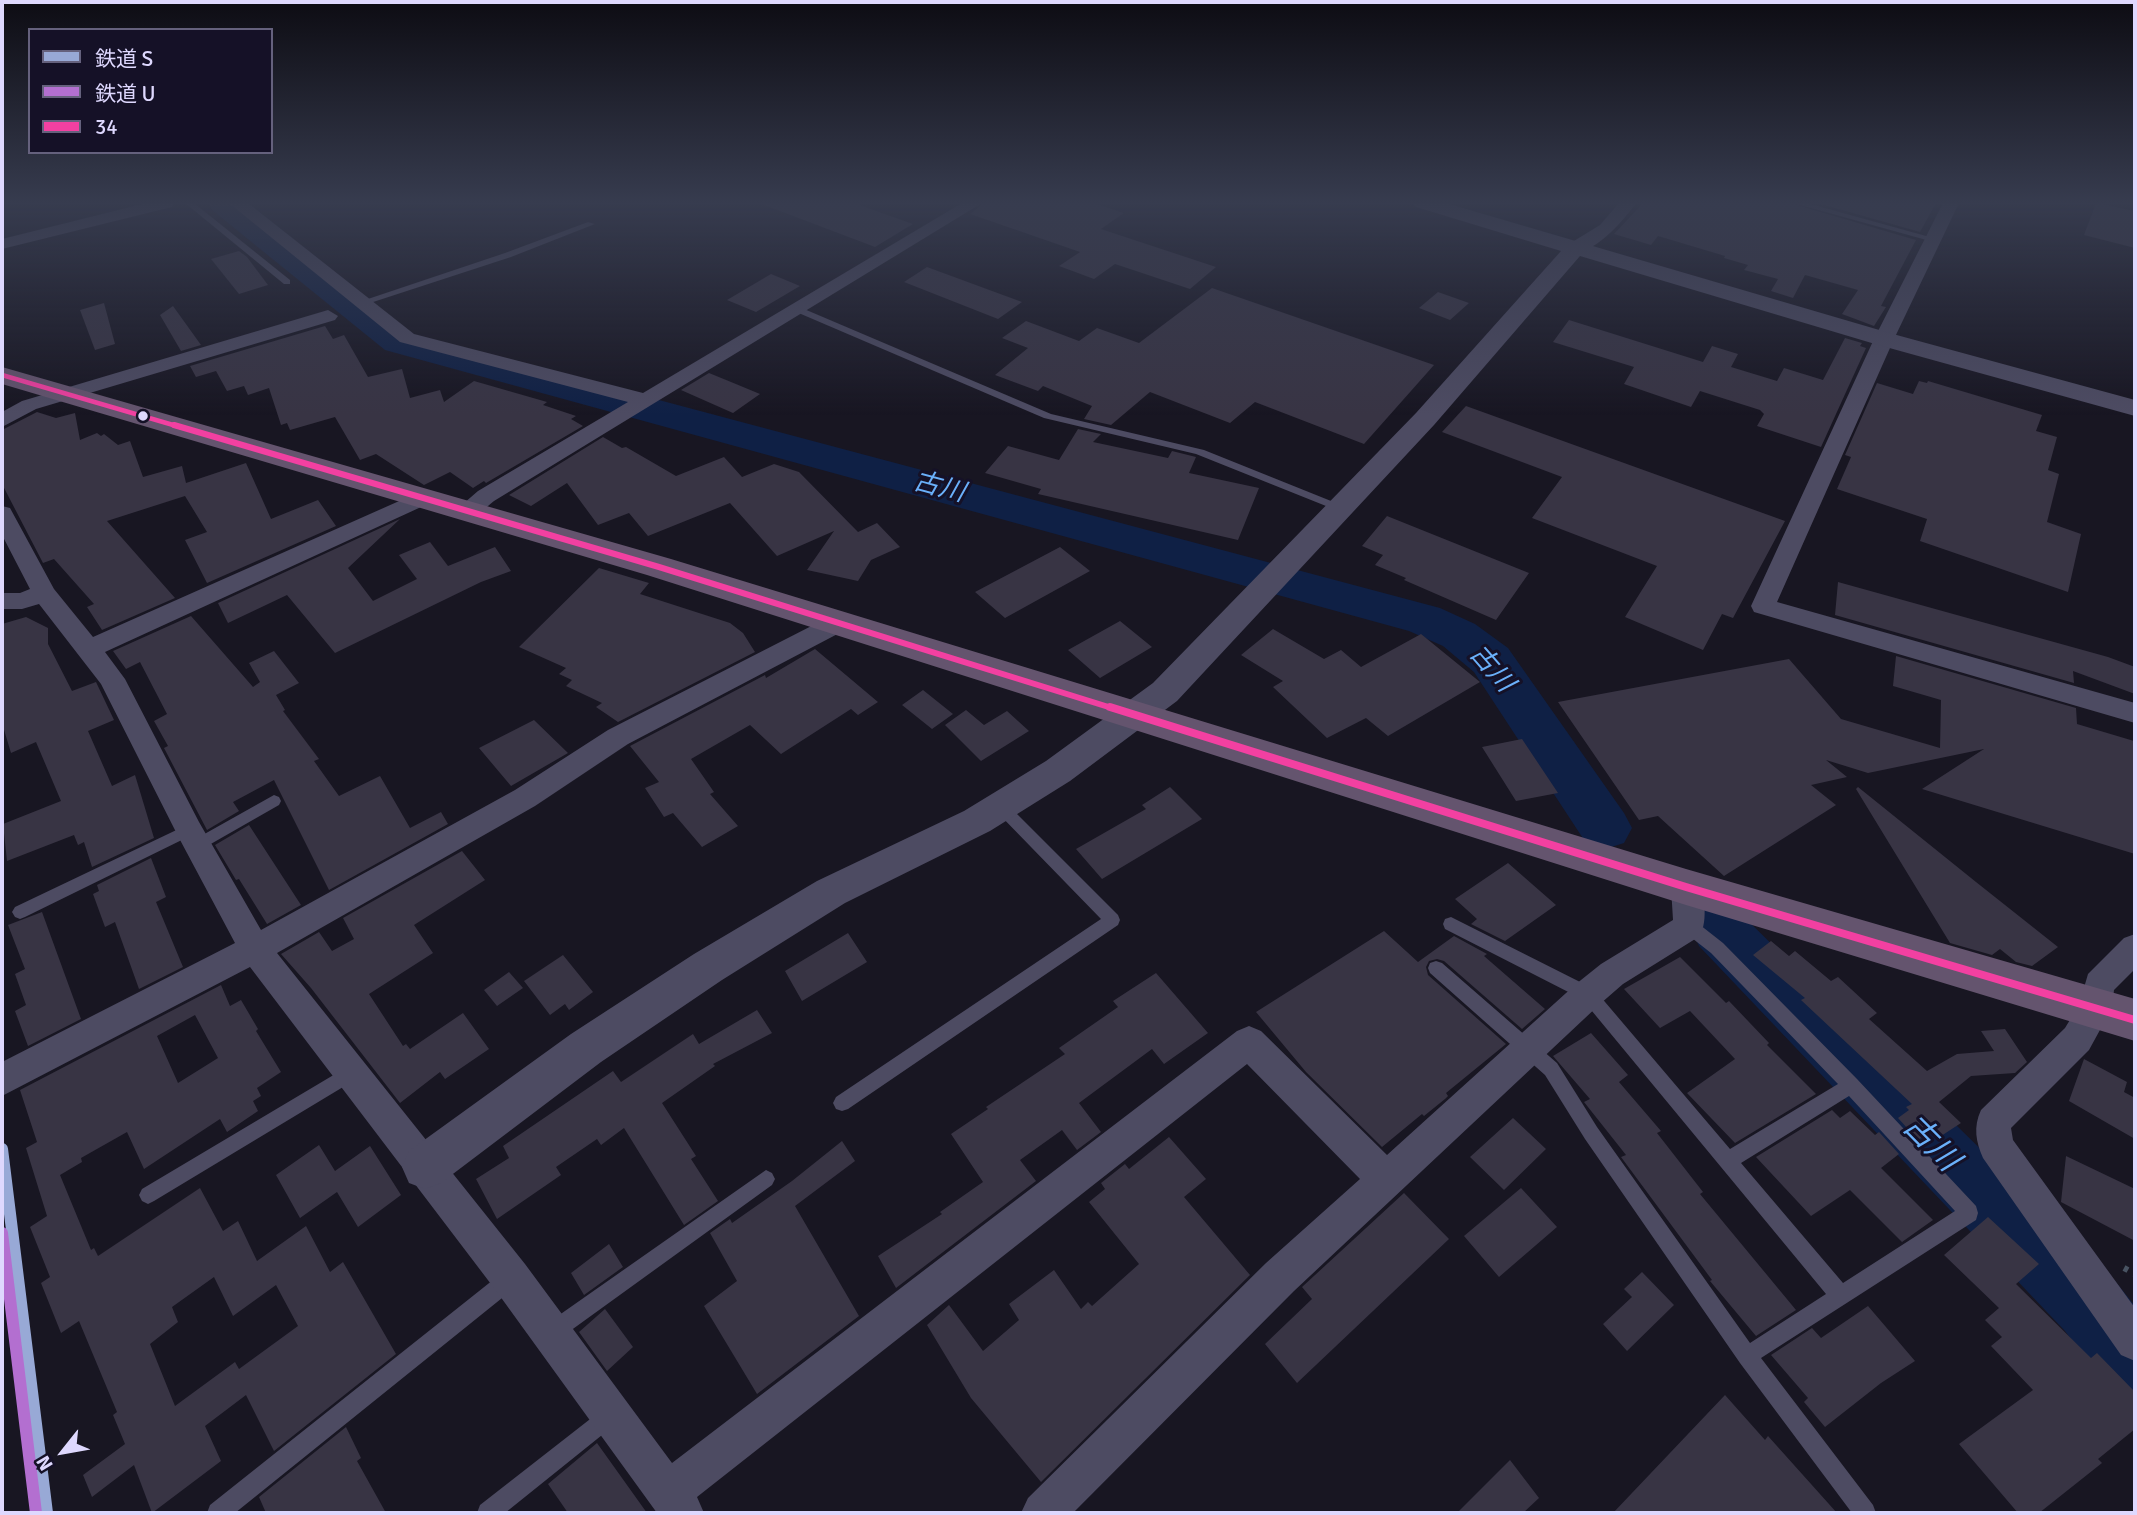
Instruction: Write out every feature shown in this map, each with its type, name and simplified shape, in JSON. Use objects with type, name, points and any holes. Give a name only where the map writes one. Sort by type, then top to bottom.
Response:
[{"type":"highway","points":[[2,375],[468,510],[1686,887],[2135,1020]]},
{"type":"street","points":[[328,274],[407,338],[635,406]]},
{"type":"street","points":[[468,510],[486,496],[856,274]]},
{"type":"street","points":[[425,1167],[586,1048],[708,967],[831,892],[977,821],[1058,771],[1135,716],[1165,692],[1340,507],[1457,382],[1552,274]]},
{"type":"street","points":[[1662,274],[1884,339],[2135,408]]},
{"type":"street","points":[[1916,274],[1763,606],[2135,713]]},
{"type":"street","points":[[2,421],[29,405],[328,316]]},
{"type":"street","points":[[89,649],[424,497]]},
{"type":"street","points":[[2,513],[44,593],[112,679],[193,837],[255,949],[511,1278],[675,1503],[1249,1042],[1387,1180]]},
{"type":"street","points":[[2,601],[22,601],[44,593]]},
{"type":"street","points":[[2,1080],[255,949],[525,798],[618,737],[838,623]]},
{"type":"street","points":[[1044,1513],[1280,1277],[1588,994],[1612,974],[1689,926],[1686,887]]},
{"type":"street","points":[[2135,948],[2099,984],[2095,1008],[2077,1039],[1993,1122],[1996,1146],[2135,1341]]},
{"type":"lane","points":[[277,274],[287,282]]},
{"type":"lane","points":[[364,302],[451,274]]},
{"type":"lane","points":[[797,309],[1048,416],[1200,452],[1340,507]]},
{"type":"lane","points":[[20,912],[274,801]]},
{"type":"lane","points":[[842,1103],[1112,920],[1000,807]]},
{"type":"lane","points":[[1451,925],[1588,994],[1842,1296]]},
{"type":"lane","points":[[1689,926],[1717,948],[1852,1085],[1969,1213],[1747,1356]]},
{"type":"lane","points":[[1436,968],[1551,1069],[1591,1133],[1747,1356],[1865,1513]]},
{"type":"lane","points":[[148,1195],[352,1072]]},
{"type":"lane","points":[[1729,1160],[1852,1085]]},
{"type":"lane","points":[[551,1333],[766,1179]]},
{"type":"lane","points":[[218,1513],[511,1278]]},
{"type":"lane","points":[[488,1513],[611,1415]]},
{"type":"building","points":[[223,274],[260,274],[268,285],[239,294]]},
{"type":"building","points":[[771,274],[800,286],[756,312],[727,300]]},
{"type":"building","points":[[917,274],[945,274],[1022,302],[998,319],[904,282]]},
{"type":"building","points":[[1080,274],[1101,274],[1094,279]]},
{"type":"building","points":[[1144,274],[1208,274],[1190,289]]},
{"type":"building","points":[[1758,274],[1898,274],[1881,306],[1886,307],[1874,326],[1842,314],[1858,290],[1805,275],[1793,298],[1771,291],[1778,279]]},
{"type":"building","points":[[1212,288],[1434,365],[1364,444],[1255,402],[1230,423],[1150,392],[1111,425],[1084,419],[1092,406],[1043,386],[1038,391],[995,375],[1028,348],[1002,338],[1026,321],[1079,341],[1097,328],[1139,343]]},
{"type":"building","points":[[1438,292],[1469,303],[1450,320],[1419,308]]},
{"type":"building","points":[[104,303],[115,344],[95,350],[80,310]]},
{"type":"building","points":[[173,306],[201,345],[181,351],[160,315]]},
{"type":"building","points":[[1569,320],[1703,362],[1712,346],[1738,354],[1731,367],[1777,381],[1784,368],[1823,380],[1845,338],[1862,343],[1860,346],[1866,348],[1821,447],[1757,426],[1764,414],[1760,410],[1700,391],[1691,407],[1624,384],[1634,367],[1553,342]]},
{"type":"building","points":[[325,326],[333,339],[344,335],[368,377],[402,369],[410,398],[440,390],[444,402],[474,381],[547,402],[543,405],[576,416],[571,419],[583,426],[473,488],[450,472],[424,485],[376,454],[360,460],[335,417],[290,430],[287,423],[281,425],[269,388],[248,395],[244,386],[227,391],[216,371],[196,377],[190,366]]},
{"type":"building","points":[[709,373],[760,394],[733,413],[681,390]]},
{"type":"building","points":[[1919,381],[1928,381],[2042,415],[2036,431],[2057,437],[2048,470],[2059,474],[2047,522],[2081,534],[2068,592],[1920,541],[1927,519],[1837,489],[1851,457],[1845,455],[1877,383],[1913,394]]},
{"type":"building","points":[[1466,406],[1785,521],[1733,618],[1722,614],[1703,650],[1625,617],[1657,566],[1532,518],[1562,477],[1442,432]]},
{"type":"building","points":[[37,412],[56,418],[75,413],[80,440],[97,433],[101,436],[104,434],[118,445],[130,441],[143,477],[182,466],[186,483],[246,463],[271,519],[318,500],[336,526],[207,583],[185,540],[207,532],[185,496],[107,521],[175,598],[102,630],[87,607],[94,604],[54,559],[43,563],[2,484],[2,430]]},
{"type":"building","points":[[1078,429],[1101,434],[1093,442],[1168,458],[1172,451],[1196,457],[1189,473],[1259,488],[1238,540],[1038,494],[1041,489],[985,473],[1008,446],[1059,460]]},
{"type":"building","points":[[603,437],[676,476],[724,457],[742,477],[774,464],[799,472],[858,532],[877,523],[900,547],[871,560],[858,581],[807,570],[834,531],[777,556],[730,503],[648,536],[629,513],[598,525],[567,483],[531,506],[509,495]]},
{"type":"building","points":[[1387,516],[1529,573],[1496,620],[1375,565],[1383,555],[1362,546]]},
{"type":"building","points":[[400,519],[348,568],[373,601],[417,579],[399,555],[430,542],[448,566],[495,547],[511,571],[481,582],[335,653],[287,595],[228,623],[218,603]]},
{"type":"building","points":[[1060,547],[1090,571],[1005,618],[975,592]]},
{"type":"building","points":[[599,568],[649,583],[640,594],[730,623],[743,633],[755,652],[618,722],[596,707],[602,703],[566,686],[572,680],[559,674],[566,668],[519,647]]},
{"type":"building","points":[[1838,582],[2108,657],[2135,667],[2135,694],[2073,671],[2074,683],[1835,615]]},
{"type":"building","points":[[191,616],[253,687],[260,682],[249,663],[274,651],[299,683],[276,695],[285,710],[283,711],[319,759],[314,761],[339,796],[380,776],[410,828],[441,812],[448,824],[329,890],[274,780],[233,802],[239,811],[207,830],[164,748],[168,746],[154,721],[167,714],[140,662],[126,669],[113,651]]},
{"type":"building","points":[[26,617],[48,628],[48,644],[72,691],[96,682],[114,720],[88,731],[112,786],[135,775],[154,838],[92,867],[84,842],[78,845],[74,835],[7,861],[3,824],[61,801],[36,742],[11,753],[2,723],[2,624]]},
{"type":"building","points":[[1120,621],[1152,647],[1100,678],[1068,650]]},
{"type":"building","points":[[1273,629],[1324,659],[1341,650],[1361,667],[1421,634],[1480,682],[1388,736],[1366,718],[1327,738],[1273,687],[1283,681],[1241,655]]},
{"type":"building","points":[[815,649],[878,702],[858,715],[851,709],[781,754],[750,725],[691,759],[714,792],[710,794],[738,826],[702,847],[673,813],[664,817],[645,788],[659,782],[630,746],[765,675],[766,678]]},
{"type":"building","points":[[1896,656],[2076,708],[2077,724],[2134,741],[2135,854],[1922,789],[1984,749],[1868,773],[1826,760],[1847,777],[1811,785],[1836,805],[1724,876],[1658,816],[1639,820],[1558,702],[1789,659],[1841,719],[1940,748],[1941,700],[1893,686]]},
{"type":"building","points":[[923,690],[953,714],[932,729],[902,705]]},
{"type":"building","points":[[966,710],[984,725],[1007,711],[1029,731],[981,761],[945,725]]},
{"type":"building","points":[[534,720],[568,753],[511,786],[479,748]]},
{"type":"building","points":[[1522,739],[1558,793],[1516,801],[1482,747]]},
{"type":"building","points":[[1170,787],[1202,819],[1102,879],[1076,849],[1146,809],[1142,805]]},
{"type":"building","points":[[1858,787],[2058,947],[2032,966],[2016,962],[2000,949],[1992,955],[1950,943],[1856,789]]},
{"type":"building","points":[[249,825],[301,905],[267,924],[215,845]]},
{"type":"building","points":[[462,851],[485,880],[414,925],[433,953],[369,994],[403,1046],[406,1044],[410,1049],[463,1013],[489,1049],[445,1079],[440,1072],[400,1103],[311,988],[281,954],[319,932],[332,951],[354,939],[343,918]]},
{"type":"building","points":[[151,858],[166,897],[156,902],[183,967],[139,989],[115,922],[105,927],[93,894],[99,891],[97,885]]},
{"type":"building","points":[[1508,863],[1556,905],[1505,941],[1471,924],[1477,919],[1455,899]]},
{"type":"building","points":[[42,912],[81,1019],[28,1046],[15,1011],[26,1005],[15,974],[25,969],[8,925]]},
{"type":"building","points":[[1384,931],[1418,962],[1454,936],[1487,954],[1484,956],[1545,1009],[1522,1029],[1444,961],[1429,961],[1426,967],[1428,975],[1506,1044],[1446,1093],[1448,1096],[1445,1099],[1382,1147],[1306,1072],[1256,1012]]},
{"type":"building","points":[[848,933],[867,962],[802,1001],[785,971]]},
{"type":"building","points":[[1771,941],[1789,956],[1795,951],[1831,981],[1838,977],[1877,1013],[1869,1019],[1927,1071],[1957,1054],[1994,1051],[1981,1031],[2005,1029],[2027,1062],[2015,1073],[1971,1076],[1939,1102],[1961,1123],[1938,1138],[1930,1131],[1918,1140],[1898,1118],[1909,1110],[1906,1107],[1912,1104],[1801,1000],[1805,998],[1753,955]]},
{"type":"building","points":[[563,955],[593,992],[569,1010],[565,1004],[550,1015],[524,981]]},
{"type":"building","points":[[1680,957],[1726,1003],[1729,1001],[1769,1043],[1767,1045],[1816,1094],[1735,1143],[1687,1093],[1735,1059],[1690,1011],[1660,1028],[1624,989]]},
{"type":"building","points":[[509,972],[523,988],[497,1006],[484,990]]},
{"type":"building","points":[[1156,973],[1208,1033],[1164,1064],[1152,1049],[1079,1103],[1101,1132],[1077,1150],[1062,1130],[1020,1160],[1036,1181],[896,1288],[878,1256],[942,1214],[940,1212],[983,1182],[951,1134],[1065,1054],[1059,1048],[1118,1007],[1113,1001]]},
{"type":"building","points":[[221,985],[230,1006],[241,1000],[281,1072],[257,1088],[261,1096],[253,1101],[258,1111],[227,1132],[220,1119],[144,1169],[127,1132],[81,1158],[82,1162],[60,1175],[91,1250],[94,1248],[98,1256],[200,1188],[223,1231],[238,1221],[257,1261],[306,1226],[330,1272],[343,1262],[396,1354],[274,1451],[246,1395],[205,1426],[221,1461],[152,1513],[134,1465],[92,1497],[83,1475],[125,1444],[113,1415],[117,1412],[79,1321],[61,1333],[41,1283],[50,1277],[30,1227],[47,1216],[26,1148],[37,1142],[20,1090]],"holes":[[[195,1015],[218,1058],[178,1083],[157,1036]],[[214,1277],[233,1316],[276,1285],[298,1326],[239,1369],[235,1362],[175,1406],[150,1344],[178,1322],[172,1307]]]},
{"type":"building","points":[[757,1010],[772,1033],[713,1064],[715,1066],[662,1103],[696,1156],[691,1159],[718,1201],[684,1225],[624,1128],[601,1145],[597,1139],[556,1167],[561,1175],[497,1219],[476,1179],[509,1158],[503,1146],[613,1071],[621,1082],[693,1034],[699,1044]]},
{"type":"building","points":[[1591,1033],[1628,1075],[1619,1082],[1661,1131],[1657,1133],[1703,1192],[1700,1194],[1796,1310],[1756,1336],[1710,1281],[1712,1280],[1621,1157],[1626,1155],[1584,1102],[1590,1099],[1553,1056]]},
{"type":"building","points":[[2084,1059],[2127,1082],[2124,1092],[2135,1098],[2135,1139],[2069,1101]]},
{"type":"building","points":[[1832,1110],[1840,1118],[1850,1111],[1875,1135],[1879,1132],[1899,1154],[1881,1168],[1933,1220],[1902,1242],[1850,1190],[1811,1216],[1756,1157]]},
{"type":"building","points":[[1513,1118],[1546,1149],[1504,1190],[1470,1157]]},
{"type":"building","points":[[1169,1137],[1206,1179],[1184,1197],[1250,1275],[1041,1482],[971,1398],[927,1325],[949,1305],[983,1351],[1019,1320],[1009,1304],[1054,1270],[1081,1309],[1088,1302],[1092,1306],[1139,1264],[1089,1202],[1105,1189],[1101,1183],[1125,1164],[1129,1169]]},
{"type":"building","points":[[842,1141],[855,1161],[795,1206],[859,1316],[757,1394],[704,1306],[737,1281],[710,1233],[730,1219],[732,1223],[792,1181]]},
{"type":"building","points":[[319,1145],[335,1171],[370,1146],[401,1195],[358,1227],[337,1192],[300,1218],[276,1175]]},
{"type":"building","points":[[2066,1156],[2135,1189],[2135,1241],[2061,1202]]},
{"type":"building","points":[[1521,1188],[1557,1227],[1499,1277],[1464,1236]]},
{"type":"building","points":[[1404,1193],[1449,1239],[1297,1383],[1265,1344],[1312,1299],[1302,1287]]},
{"type":"building","points":[[1988,1217],[2039,1264],[2016,1284],[2091,1358],[2097,1353],[2135,1392],[2135,1429],[2098,1459],[2102,1463],[2039,1513],[2018,1513],[1959,1444],[2033,1390],[1991,1346],[2002,1337],[1985,1320],[1999,1308],[1944,1255]]},
{"type":"building","points":[[609,1244],[623,1267],[584,1295],[571,1273]]},
{"type":"building","points":[[1642,1272],[1674,1305],[1627,1351],[1603,1324],[1632,1297],[1624,1289]]},
{"type":"building","points":[[1868,1306],[1915,1361],[1881,1383],[1825,1427],[1804,1402],[1808,1398],[1771,1355],[1812,1328],[1821,1338]]},
{"type":"building","points":[[605,1309],[633,1347],[607,1371],[579,1332]]},
{"type":"building","points":[[1725,1395],[1765,1440],[1768,1436],[1837,1513],[1613,1513]]},
{"type":"building","points":[[346,1427],[361,1458],[357,1461],[386,1513],[266,1513],[259,1497]]},
{"type":"building","points":[[597,1443],[647,1513],[568,1513],[548,1484]]},
{"type":"building","points":[[1510,1460],[1539,1498],[1523,1513],[1457,1513]]},
{"type":"waterway","name":"古川","points":[[312,274],[398,342],[1424,619],[1459,635],[1491,660],[1605,828]]},
{"type":"waterway","name":"古川","points":[[1719,929],[2090,1306],[2135,1364]]},
{"type":"rail line","name":"S","points":[[2,1149],[47,1513]]},
{"type":"rail line","name":"U","points":[[2,1233],[36,1513]]},
{"type":"transit line","name":"34","points":[[2,375],[659,567],[1686,887],[2135,1020]]}]
